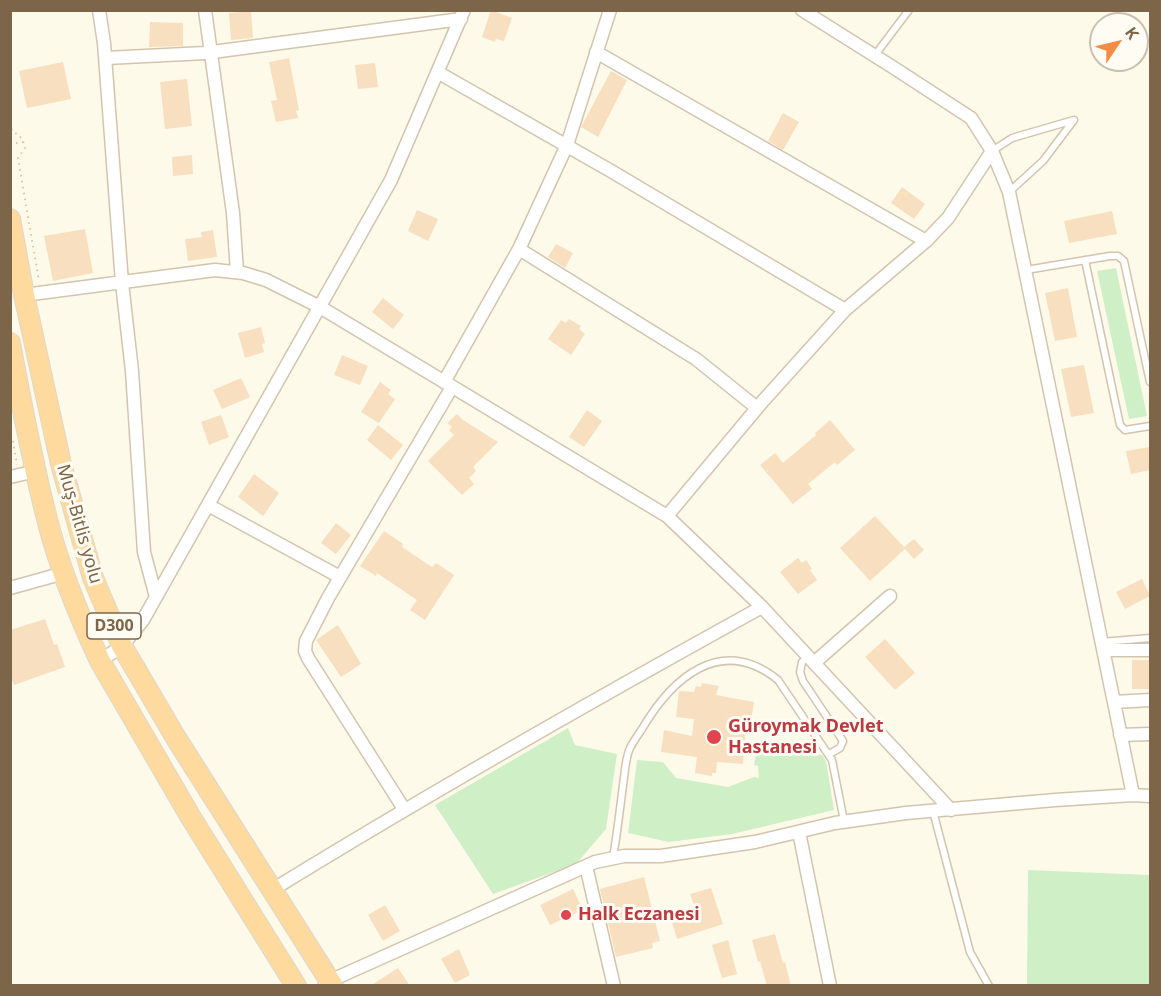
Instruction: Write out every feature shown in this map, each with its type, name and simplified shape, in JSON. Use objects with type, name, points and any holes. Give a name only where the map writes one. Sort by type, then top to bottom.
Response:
[{"type":"highway","name":"Muş-Bitlis yolu","points":[[10,219],[33,294],[61,464],[93,578],[122,646],[328,984]]},
{"type":"highway","name":"Muş-Bitlis yolu","points":[[10,343],[22,474],[47,519],[64,573],[100,661],[190,816],[296,986]]},
{"type":"street","points":[[99,10],[105,58],[122,283],[132,371],[144,552],[156,597]]},
{"type":"street","points":[[206,10],[233,213],[237,272]]},
{"type":"street","points":[[404,809],[305,651],[306,641],[448,385],[519,249],[567,146],[610,10]]},
{"type":"street","points":[[802,10],[971,118],[992,151],[1009,192],[1133,795]]},
{"type":"street","points":[[105,58],[210,52],[463,15]]},
{"type":"street","points":[[100,661],[122,646],[143,620],[320,307],[391,180],[463,15]]},
{"type":"street","points":[[596,52],[926,241]]},
{"type":"street","points":[[439,72],[845,310]]},
{"type":"street","points":[[667,516],[757,408],[845,310],[926,241],[948,218],[992,151]]},
{"type":"street","points":[[519,249],[696,359],[757,408]]},
{"type":"street","points":[[33,294],[215,270],[237,272],[266,280],[320,307],[667,516],[762,607],[951,810]]},
{"type":"street","points":[[208,505],[340,577]]},
{"type":"street","points":[[10,588],[64,573]]},
{"type":"street","points":[[811,660],[890,596]]},
{"type":"street","points":[[272,890],[404,809],[584,705],[762,607]]},
{"type":"street","points":[[1102,646],[1150,650]]},
{"type":"street","points":[[1114,702],[1150,700]]},
{"type":"street","points":[[1120,735],[1150,734]]},
{"type":"street","points":[[328,984],[586,866],[613,858],[672,854],[755,842],[844,822],[906,813],[1133,795],[1150,796]]},
{"type":"street","points":[[799,832],[830,986]]},
{"type":"street","points":[[586,866],[614,986]]},
{"type":"lane","points":[[875,55],[909,10]]},
{"type":"lane","points":[[992,151],[1012,138],[1074,120],[1043,161],[1009,192]]},
{"type":"lane","points":[[1026,270],[1110,255],[1118,256],[1124,261],[1150,382]]},
{"type":"lane","points":[[1085,260],[1120,425],[1125,430],[1150,426]]},
{"type":"lane","points":[[1102,646],[1150,638]]},
{"type":"lane","points":[[613,858],[629,750],[654,708],[682,679],[706,664],[726,660],[747,662],[766,670],[778,680],[832,760],[844,822]]},
{"type":"lane","points":[[811,660],[802,662],[801,677],[843,741],[840,748],[829,754]]},
{"type":"lane","points":[[933,811],[970,952],[989,986]]},
{"type":"path","points":[[10,123],[12,131],[22,138],[25,148],[18,158],[33,294]]},
{"type":"path","points":[[10,144],[24,142]]},
{"type":"path","points":[[13,441],[22,474]]},
{"type":"green space","points":[[1116,268],[1147,416],[1129,419],[1097,271]]},
{"type":"green space","points":[[568,728],[575,745],[617,754],[606,829],[576,864],[493,894],[435,805]]},
{"type":"green space","points":[[758,741],[822,755],[826,761],[834,810],[732,834],[669,842],[628,833],[637,760],[663,762],[676,778],[728,787],[754,777],[759,778],[758,766],[754,765]]},
{"type":"green space","points":[[1028,870],[1150,875],[1150,985],[1027,985]]},
{"type":"building","points":[[491,10],[512,18],[504,41],[496,39],[495,42],[482,37]]},
{"type":"building","points":[[251,11],[253,38],[231,40],[229,13]]},
{"type":"building","points":[[150,22],[183,23],[183,46],[149,47]]},
{"type":"building","points":[[289,58],[299,110],[296,111],[298,118],[276,122],[271,101],[277,100],[269,62]]},
{"type":"building","points":[[63,62],[71,99],[27,108],[19,71]]},
{"type":"building","points":[[375,63],[378,87],[358,89],[355,65]]},
{"type":"building","points":[[611,71],[627,80],[598,137],[581,127]]},
{"type":"building","points":[[187,79],[192,126],[165,129],[160,82]]},
{"type":"building","points":[[783,113],[799,122],[783,150],[768,141]]},
{"type":"building","points":[[192,155],[193,174],[173,176],[172,157]]},
{"type":"building","points":[[902,187],[925,204],[914,219],[891,203]]},
{"type":"building","points":[[417,210],[438,219],[428,241],[408,231]]},
{"type":"building","points":[[1112,211],[1117,234],[1069,243],[1064,221]]},
{"type":"building","points":[[85,229],[93,273],[53,281],[44,236]]},
{"type":"building","points":[[213,230],[217,257],[188,261],[185,239],[202,237],[201,232]]},
{"type":"building","points":[[556,244],[573,253],[565,268],[548,257]]},
{"type":"building","points":[[1068,288],[1077,337],[1055,341],[1045,293]]},
{"type":"building","points":[[383,298],[404,315],[393,329],[372,312]]},
{"type":"building","points":[[569,319],[581,326],[579,329],[585,334],[571,355],[548,339],[561,320],[566,323]]},
{"type":"building","points":[[261,327],[265,343],[262,344],[264,352],[245,358],[238,333]]},
{"type":"building","points":[[342,355],[368,366],[360,385],[334,375]]},
{"type":"building","points":[[1084,365],[1094,413],[1071,417],[1061,369]]},
{"type":"building","points":[[241,378],[250,397],[222,409],[213,390]]},
{"type":"building","points":[[380,382],[391,390],[388,394],[395,399],[379,423],[361,412]]},
{"type":"building","points":[[587,410],[602,421],[584,447],[569,437]]},
{"type":"building","points":[[457,414],[498,442],[473,467],[476,471],[469,478],[474,484],[462,495],[428,461],[454,435],[449,430],[452,427],[447,423]]},
{"type":"building","points":[[221,415],[229,437],[209,445],[201,422]]},
{"type":"building","points":[[830,420],[855,450],[837,465],[835,462],[808,484],[812,489],[793,504],[760,465],[775,453],[783,463]]},
{"type":"building","points":[[378,425],[403,445],[391,460],[367,440]]},
{"type":"building","points":[[1150,447],[1150,470],[1131,474],[1126,451]]},
{"type":"building","points":[[254,474],[279,493],[263,516],[238,497]]},
{"type":"building","points":[[875,516],[904,547],[914,539],[924,550],[914,559],[905,549],[870,581],[840,548]]},
{"type":"building","points":[[336,523],[351,535],[336,554],[321,543]]},
{"type":"building","points":[[384,531],[403,544],[402,547],[432,567],[436,563],[454,575],[425,620],[410,610],[417,600],[377,573],[376,576],[360,566]]},
{"type":"building","points":[[798,558],[802,563],[806,560],[817,580],[798,594],[780,572]]},
{"type":"building","points":[[1142,579],[1150,596],[1125,609],[1116,592]]},
{"type":"building","points":[[45,619],[65,667],[14,685],[10,676],[10,630]]},
{"type":"building","points":[[338,625],[361,664],[341,677],[316,640]]},
{"type":"building","points":[[885,639],[915,673],[895,690],[865,657]]},
{"type":"building","points":[[1132,660],[1150,660],[1150,689],[1132,689]]},
{"type":"building","points":[[702,683],[719,686],[716,695],[754,702],[750,727],[746,727],[743,764],[717,762],[716,773],[712,773],[712,776],[695,773],[697,757],[661,752],[664,730],[692,736],[694,719],[676,717],[679,691],[694,692],[696,686],[701,687]]},
{"type":"building","points":[[644,877],[660,941],[652,943],[653,948],[616,957],[600,889]]},
{"type":"building","points":[[711,888],[723,924],[677,939],[670,916],[695,908],[690,894]]},
{"type":"building","points":[[573,889],[583,910],[550,925],[540,905]]},
{"type":"building","points":[[385,905],[400,931],[383,941],[368,915]]},
{"type":"building","points":[[775,934],[791,986],[767,986],[760,961],[758,962],[752,940]]},
{"type":"building","points":[[728,940],[737,974],[722,978],[712,945]]},
{"type":"building","points":[[459,949],[470,975],[455,983],[441,959]]},
{"type":"building","points":[[398,968],[410,986],[370,986]]},
{"type":"place","name":"Güroymak Devlet Hastanesi","points":[[714,737]]},
{"type":"place","name":"Halk Eczanesi","points":[[566,915]]}]
